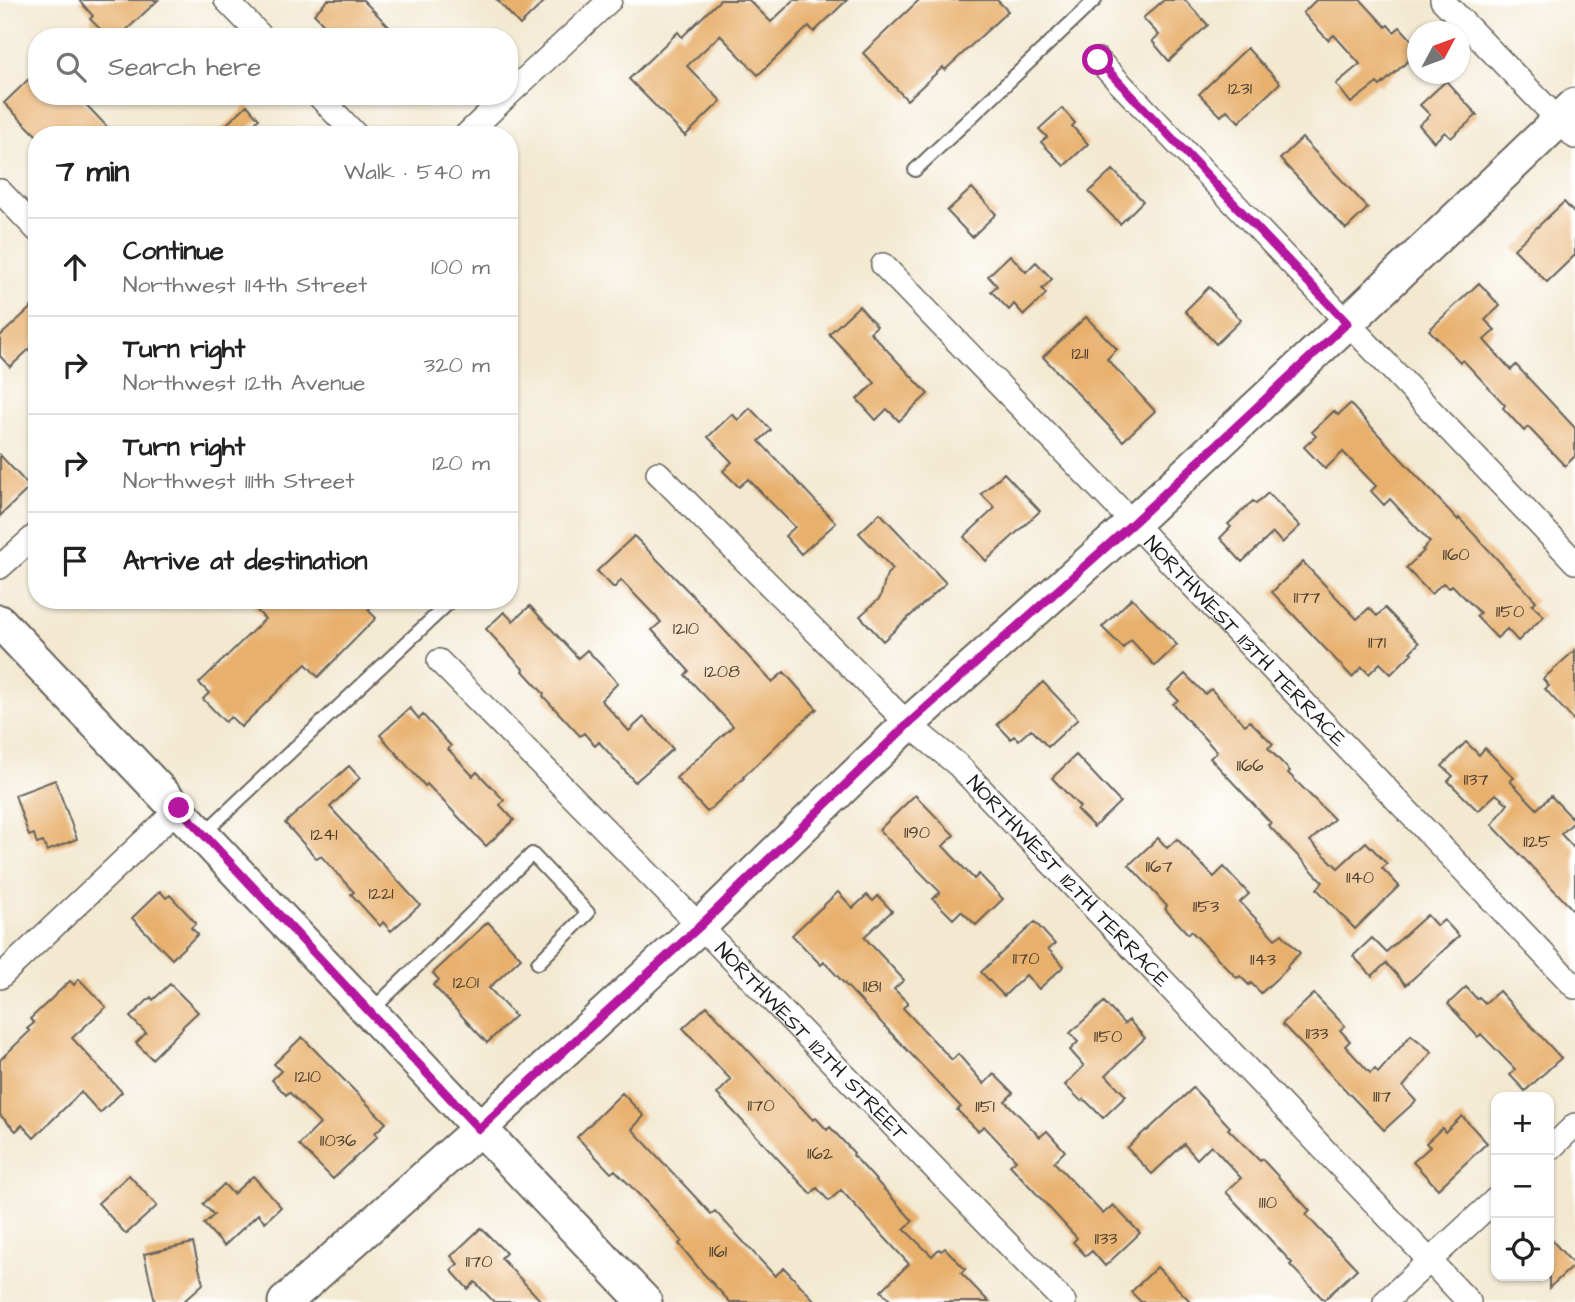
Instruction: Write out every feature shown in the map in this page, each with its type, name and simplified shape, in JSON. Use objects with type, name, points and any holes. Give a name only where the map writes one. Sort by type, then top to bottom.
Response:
[{"type":"street","points":[[226,0],[253,28]]},
{"type":"street","points":[[518,86],[610,0]]},
{"type":"street","points":[[285,1302],[700,926],[908,724],[1133,523],[1570,120],[1442,0]]},
{"type":"street","points":[[1098,60],[1575,562]]},
{"type":"street","points":[[328,105],[347,126]]},
{"type":"street","points":[[475,126],[498,105]]},
{"type":"street","points":[[0,191],[28,221]]},
{"type":"street","name":"NORTHWEST 113TH TERRACE","points":[[883,265],[1575,987]]},
{"type":"street","name":"NORTHWEST 112TH TERRACE","points":[[658,473],[908,724],[958,765],[1469,1302]]},
{"type":"street","points":[[0,567],[28,542]]},
{"type":"street","points":[[0,622],[645,1302]]},
{"type":"street","name":"NORTHWEST 112TH STREET","points":[[439,661],[1064,1302]]},
{"type":"street","points":[[0,977],[179,808]]},
{"type":"street","points":[[1554,1145],[1575,1125]]},
{"type":"street","points":[[1385,1302],[1491,1204]]},
{"type":"lane","points":[[915,170],[1095,0]]},
{"type":"lane","points":[[202,834],[443,609]]},
{"type":"lane","points":[[370,1012],[532,854],[588,913],[538,963]]},
{"type":"building","points":[[79,0],[158,0],[128,28],[99,28],[90,19],[93,16]]},
{"type":"building","points":[[328,0],[363,0],[390,28],[327,28],[314,14]]},
{"type":"building","points":[[497,0],[546,0],[520,25]]},
{"type":"building","points":[[720,0],[749,0],[771,22],[794,0],[847,0],[814,32],[809,26],[758,75],[720,35],[687,66],[721,101],[685,136],[629,79],[678,32],[682,37]]},
{"type":"building","points":[[919,0],[997,0],[1008,11],[945,70],[943,67],[907,100],[863,53]]},
{"type":"building","points":[[1164,0],[1185,0],[1208,25],[1169,61],[1152,41],[1159,35],[1143,18]]},
{"type":"building","points":[[1316,0],[1361,0],[1386,27],[1388,25],[1394,32],[1400,27],[1407,35],[1407,62],[1380,86],[1377,83],[1351,103],[1336,84],[1360,64],[1334,35],[1328,40],[1303,13]]},
{"type":"building","points":[[1247,48],[1280,83],[1239,122],[1227,110],[1221,116],[1199,94]]},
{"type":"building","points":[[28,80],[28,105],[87,105],[106,126],[28,127],[4,103]]},
{"type":"building","points":[[1443,84],[1449,84],[1477,115],[1451,138],[1445,132],[1434,142],[1419,125],[1430,115],[1420,105]]},
{"type":"building","points":[[247,105],[259,119],[252,126],[225,126]]},
{"type":"building","points":[[1062,108],[1075,123],[1072,126],[1088,144],[1064,166],[1041,142],[1047,137],[1039,129]]},
{"type":"building","points":[[1302,138],[1368,208],[1346,229],[1280,159]]},
{"type":"building","points":[[1113,170],[1143,201],[1120,224],[1089,192]]},
{"type":"building","points":[[972,188],[996,214],[972,237],[947,211]]},
{"type":"building","points":[[1564,202],[1575,214],[1575,255],[1547,282],[1514,249]]},
{"type":"building","points":[[1010,255],[1026,272],[1036,262],[1052,279],[1042,289],[1046,294],[1024,315],[1014,304],[1009,310],[991,291],[997,286],[988,276]]},
{"type":"building","points":[[1479,283],[1500,306],[1485,320],[1495,330],[1484,340],[1511,370],[1516,365],[1575,428],[1575,456],[1565,466],[1528,427],[1524,431],[1503,408],[1505,405],[1463,360],[1460,362],[1429,330]]},
{"type":"building","points":[[1209,287],[1241,320],[1216,344],[1185,311]]},
{"type":"building","points":[[859,306],[877,326],[870,332],[928,394],[899,421],[887,409],[876,420],[857,399],[875,383],[829,334]]},
{"type":"building","points":[[28,310],[28,350],[10,367],[0,356],[0,336]]},
{"type":"building","points":[[1086,317],[1117,349],[1107,359],[1155,411],[1123,441],[1043,357]]},
{"type":"building","points":[[1350,404],[1536,601],[1532,605],[1544,616],[1518,641],[1507,629],[1497,638],[1476,616],[1480,613],[1452,585],[1449,588],[1443,583],[1431,594],[1406,568],[1430,542],[1390,499],[1384,505],[1371,491],[1376,486],[1343,452],[1325,469],[1304,447],[1316,436],[1312,432],[1334,411],[1338,415]]},
{"type":"building","points":[[750,408],[771,430],[759,441],[836,523],[801,554],[785,536],[795,527],[748,479],[739,487],[723,471],[732,462],[708,437],[732,414],[738,420]]},
{"type":"building","points":[[0,455],[28,485],[28,489],[0,516]]},
{"type":"building","points":[[1004,473],[1040,511],[986,561],[964,537],[995,508],[981,494]]},
{"type":"building","points":[[1268,493],[1300,526],[1282,543],[1273,533],[1242,562],[1220,538],[1231,527],[1228,524],[1253,501],[1256,504]]},
{"type":"building","points":[[880,513],[946,583],[883,641],[860,616],[880,598],[887,574],[893,569],[859,533]]},
{"type":"building","points":[[634,536],[772,682],[784,672],[817,709],[707,812],[676,778],[733,726],[685,675],[689,671],[652,630],[661,622],[621,580],[614,588],[597,571]]},
{"type":"building","points":[[1303,562],[1357,619],[1369,608],[1377,616],[1385,608],[1419,643],[1391,674],[1380,663],[1369,674],[1362,667],[1352,677],[1272,592]]},
{"type":"building","points":[[1132,598],[1177,645],[1155,666],[1131,640],[1123,648],[1102,627]]},
{"type":"building","points":[[530,606],[578,658],[587,650],[618,683],[601,700],[629,731],[644,717],[673,749],[635,782],[599,742],[595,746],[584,733],[580,736],[486,629],[504,612],[513,621]]},
{"type":"building","points":[[256,609],[369,609],[376,618],[318,677],[306,664],[241,727],[231,717],[225,722],[203,699],[209,693],[199,683],[265,619]]},
{"type":"building","points":[[1575,650],[1575,722],[1545,689],[1549,686],[1543,679]]},
{"type":"building","points":[[1185,674],[1205,694],[1211,689],[1245,725],[1250,721],[1273,744],[1268,748],[1290,771],[1288,773],[1334,819],[1310,841],[1338,868],[1366,842],[1387,864],[1382,868],[1399,886],[1355,929],[1317,889],[1323,882],[1268,825],[1271,823],[1210,758],[1217,752],[1173,704],[1178,700],[1168,690]]},
{"type":"building","points":[[1043,682],[1078,719],[1048,747],[1031,729],[1019,740],[1014,736],[1011,739],[997,724]]},
{"type":"building","points":[[410,708],[419,719],[423,715],[451,746],[448,749],[473,776],[477,772],[504,800],[500,805],[514,820],[486,846],[427,784],[425,786],[380,735]]},
{"type":"building","points":[[1466,742],[1479,755],[1485,748],[1514,778],[1510,781],[1537,809],[1551,796],[1575,821],[1561,834],[1575,849],[1575,912],[1492,825],[1508,804],[1496,794],[1478,811],[1448,781],[1453,776],[1442,766]]},
{"type":"building","points":[[1076,755],[1120,802],[1094,827],[1077,810],[1080,807],[1052,778]]},
{"type":"building","points":[[349,766],[360,778],[330,807],[420,905],[391,931],[383,922],[380,926],[321,856],[317,859],[285,823]]},
{"type":"building","points":[[55,780],[77,839],[47,851],[43,842],[37,844],[34,834],[29,836],[15,795]]},
{"type":"building","points":[[915,795],[954,835],[943,846],[974,879],[979,874],[1003,899],[976,925],[961,911],[953,919],[933,899],[940,892],[879,830]]},
{"type":"building","points":[[1158,838],[1167,848],[1177,839],[1214,877],[1224,867],[1249,894],[1240,902],[1275,939],[1282,934],[1300,953],[1261,993],[1240,976],[1237,978],[1191,931],[1188,934],[1165,909],[1167,906],[1129,865]]},
{"type":"building","points":[[160,891],[166,898],[170,895],[196,923],[191,928],[198,934],[172,959],[132,918]]},
{"type":"building","points":[[838,892],[853,908],[867,895],[873,901],[878,896],[892,911],[864,937],[904,980],[894,989],[908,1003],[903,1008],[952,1060],[958,1054],[984,1084],[994,1074],[1013,1093],[1005,1101],[1040,1137],[1047,1131],[1065,1151],[1054,1162],[1103,1214],[1113,1205],[1140,1233],[1105,1266],[1092,1251],[1086,1256],[1073,1242],[1077,1238],[1010,1165],[1016,1160],[984,1126],[978,1131],[957,1110],[961,1107],[824,962],[821,965],[792,935]]},
{"type":"building","points":[[1427,915],[1437,926],[1444,920],[1459,936],[1406,985],[1386,963],[1372,976],[1353,956],[1372,938],[1386,952]]},
{"type":"building","points":[[488,922],[521,958],[489,988],[515,1016],[487,1043],[433,985],[439,980],[433,973]]},
{"type":"building","points":[[1035,922],[1055,944],[1048,949],[1064,966],[1039,989],[1026,975],[1004,996],[981,972]]},
{"type":"building","points":[[79,979],[106,1007],[72,1038],[122,1092],[100,1113],[81,1092],[34,1138],[22,1125],[16,1131],[0,1115],[0,1060],[30,1031],[27,1029],[34,1023],[30,1019],[70,981],[74,985]]},
{"type":"building","points":[[170,984],[198,1012],[152,1059],[136,1043],[146,1033],[130,1017]]},
{"type":"building","points":[[1466,987],[1485,1003],[1499,991],[1561,1058],[1525,1091],[1510,1075],[1515,1069],[1481,1034],[1478,1037],[1448,1004]]},
{"type":"building","points":[[1314,994],[1345,1026],[1340,1030],[1350,1041],[1345,1046],[1370,1073],[1375,1069],[1378,1073],[1411,1035],[1432,1052],[1403,1087],[1416,1101],[1384,1130],[1282,1024]]},
{"type":"building","points":[[1104,1002],[1124,1024],[1129,1020],[1145,1038],[1106,1075],[1126,1096],[1103,1118],[1065,1085],[1084,1066],[1070,1050],[1078,1042],[1070,1033]]},
{"type":"building","points":[[707,1006],[813,1120],[816,1118],[827,1130],[830,1127],[854,1153],[913,1221],[904,1229],[932,1256],[939,1249],[941,1251],[945,1248],[965,1269],[961,1273],[989,1302],[892,1302],[881,1291],[909,1264],[841,1190],[829,1201],[817,1188],[811,1194],[717,1094],[731,1080],[683,1028]]},
{"type":"building","points":[[302,1037],[386,1123],[375,1133],[378,1136],[333,1179],[299,1145],[320,1124],[289,1092],[286,1095],[272,1080],[281,1071],[274,1064]]},
{"type":"building","points":[[1193,1088],[1230,1127],[1228,1129],[1260,1161],[1262,1159],[1310,1211],[1306,1215],[1357,1269],[1324,1300],[1226,1192],[1241,1178],[1211,1145],[1197,1159],[1184,1144],[1152,1174],[1127,1148]]},
{"type":"building","points":[[622,1093],[644,1116],[632,1129],[711,1214],[715,1211],[775,1276],[784,1268],[816,1302],[730,1302],[702,1272],[679,1244],[682,1241],[650,1206],[615,1170],[611,1173],[577,1137]]},
{"type":"building","points":[[1462,1116],[1487,1143],[1438,1189],[1413,1162],[1430,1147],[1426,1143],[1442,1128],[1445,1132]]},
{"type":"building","points":[[129,1175],[157,1206],[126,1234],[98,1203]]},
{"type":"building","points":[[253,1176],[281,1207],[265,1222],[258,1214],[224,1246],[204,1224],[214,1215],[203,1204],[224,1184],[233,1194]]},
{"type":"building","points":[[481,1228],[506,1253],[501,1258],[542,1302],[494,1302],[475,1282],[468,1289],[451,1270],[458,1264],[451,1256]]},
{"type":"building","points":[[193,1243],[203,1284],[183,1302],[155,1302],[144,1254]]},
{"type":"building","points":[[1554,1243],[1574,1265],[1549,1288],[1549,1281],[1554,1281]]},
{"type":"building","points":[[1157,1267],[1191,1302],[1141,1302],[1131,1292]]},
{"type":"route","points":[[179,808],[479,1129],[700,926],[908,724],[1133,523],[1347,323],[1098,60]]}]
